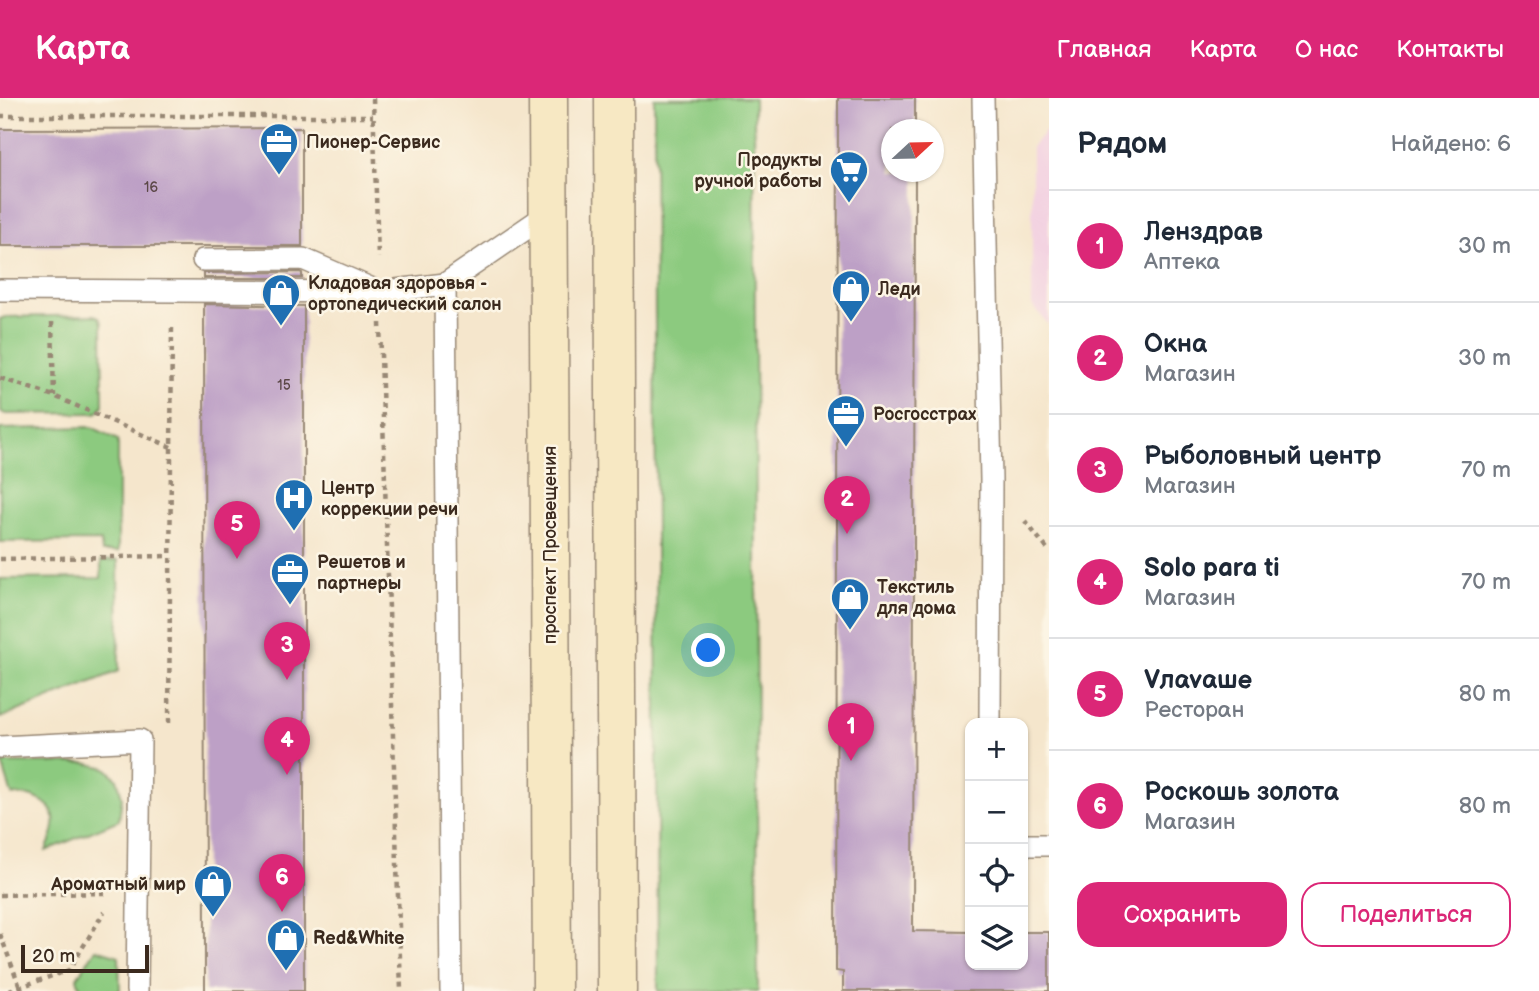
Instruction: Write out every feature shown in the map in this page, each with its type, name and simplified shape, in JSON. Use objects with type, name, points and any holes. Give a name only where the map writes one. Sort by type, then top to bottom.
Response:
[{"type":"main road","name":"проспект Просвещения","points":[[548,98],[552,991]]},
{"type":"main road","points":[[614,98],[617,991]]},
{"type":"lane","points":[[983,98],[991,480],[990,718]]},
{"type":"lane","points":[[0,290],[379,292],[444,284],[549,213]]},
{"type":"lane","points":[[203,260],[303,259],[379,292]]},
{"type":"lane","points":[[444,284],[451,991]]},
{"type":"lane","points":[[0,747],[140,740],[137,991]]},
{"type":"lane","points":[[1028,845],[1049,845]]},
{"type":"path","points":[[373,98],[401,991]]},
{"type":"path","points":[[0,117],[373,116]]},
{"type":"path","points":[[169,733],[172,290]]},
{"type":"path","points":[[52,317],[54,396]]},
{"type":"path","points":[[0,378],[54,396],[171,447]]},
{"type":"path","points":[[0,559],[170,556]]},
{"type":"path","points":[[9,991],[69,970],[115,893]]},
{"type":"path","points":[[0,895],[138,894]]},
{"type":"path","points":[[0,934],[20,987]]},
{"type":"shaded area","points":[[1049,128],[1049,325],[1032,305],[1032,146]]},
{"type":"green space","points":[[654,98],[754,98],[758,991],[658,991]]},
{"type":"green space","points":[[94,315],[99,317],[102,323],[103,405],[100,410],[96,413],[1,412],[0,319]]},
{"type":"green space","points":[[92,427],[118,440],[118,552],[102,552],[101,541],[0,542],[0,429]]},
{"type":"green space","points":[[118,560],[119,671],[0,718],[0,579],[101,578],[101,561]]},
{"type":"green space","points":[[2,763],[85,763],[106,768],[117,779],[122,797],[119,820],[46,851],[54,826],[52,811],[38,799],[12,795]]},
{"type":"green space","points":[[96,949],[119,956],[120,991],[81,991],[77,978]]},
{"type":"building","points":[[838,98],[915,98],[915,119],[881,119],[881,182],[915,182],[913,931],[965,932],[965,970],[1028,970],[1028,932],[1049,932],[1049,991],[843,991],[843,972],[836,971]]},
{"type":"building","points":[[302,128],[302,246],[0,246],[0,129]]},
{"type":"building","points":[[300,272],[302,278],[204,278],[204,273]]},
{"type":"building","points":[[204,304],[304,306],[304,991],[205,991]]},
{"type":"place","name":"Пионер-Сервис","points":[[279,176]]},
{"type":"place","name":"Продукты ручной работы","points":[[849,204]]},
{"type":"place","name":"Леди","points":[[851,323]]},
{"type":"place","name":"Кладовая здоровья - ортопедический салон","points":[[281,327]]},
{"type":"place","name":"Росгосстрах","points":[[846,448]]},
{"type":"place","name":"Центр коррекции речи","points":[[294,532]]},
{"type":"place","name":"Окна","points":[[847,534]]},
{"type":"place","name":"Vлаvаше","points":[[237,559]]},
{"type":"place","name":"Решетов и партнеры","points":[[290,606]]},
{"type":"place","name":"Текстиль для дома","points":[[850,631]]},
{"type":"place","name":"Рыболовный центр","points":[[287,680]]},
{"type":"place","name":"Ленздрав","points":[[851,761]]},
{"type":"place","name":"Solo para ti","points":[[287,775]]},
{"type":"place","name":"Роскошь золота","points":[[282,912]]},
{"type":"place","name":"Ароматный мир","points":[[213,918]]},
{"type":"place","name":"Red&White","points":[[286,972]]}]
